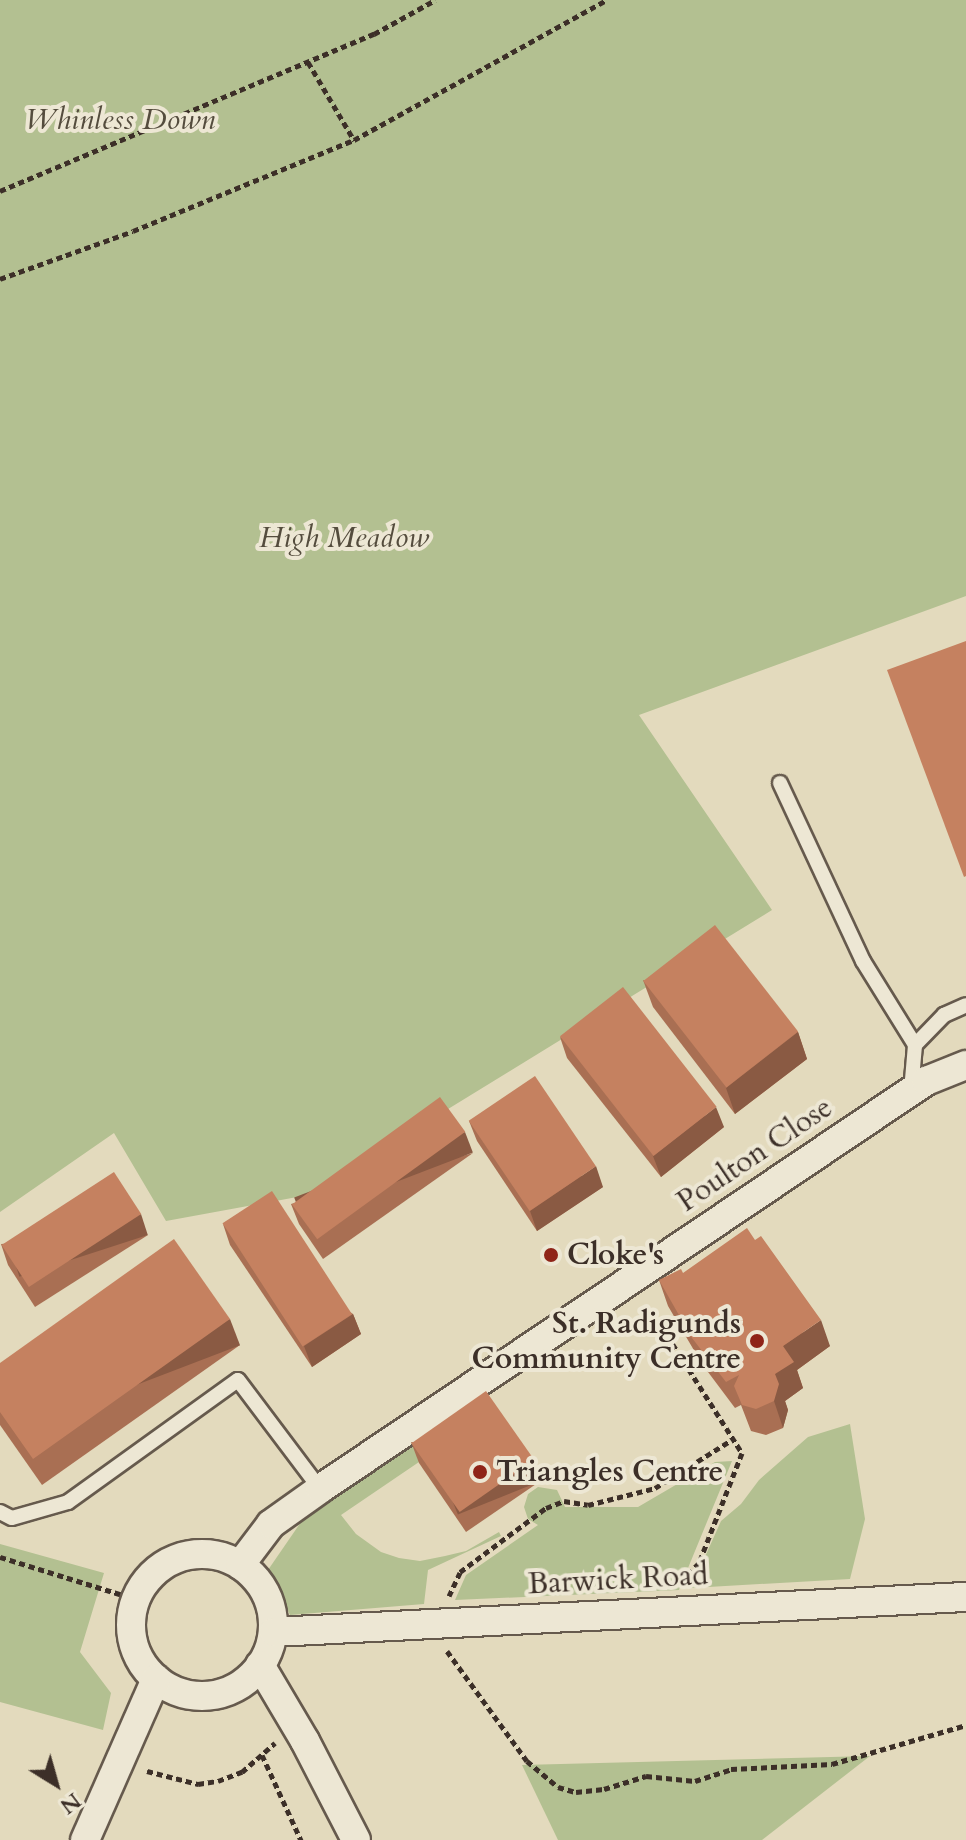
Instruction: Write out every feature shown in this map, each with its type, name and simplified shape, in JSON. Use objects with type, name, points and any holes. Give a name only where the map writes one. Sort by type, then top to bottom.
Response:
[{"type":"street","name":"Poulton Close","points":[[240,1565],[271,1524],[320,1489],[911,1091],[966,1065]]},
{"type":"street","points":[[200,1554],[221,1556],[255,1577],[268,1598],[274,1632],[260,1665],[242,1684],[224,1693],[205,1696],[186,1694],[156,1679],[142,1664],[134,1644],[131,1624],[136,1599],[153,1574],[181,1557],[200,1554]]},
{"type":"street","name":"Barwick Road","points":[[274,1632],[966,1597]]},
{"type":"street","points":[[260,1665],[356,1840]]},
{"type":"street","points":[[85,1840],[156,1679]]},
{"type":"lane","points":[[780,783],[863,961],[915,1045],[911,1091]]},
{"type":"lane","points":[[915,1045],[944,1015],[966,1005]]},
{"type":"lane","points":[[0,1512],[12,1518],[68,1502],[238,1380],[320,1489]]},
{"type":"path","points":[[0,191],[374,34],[435,0]]},
{"type":"path","points":[[0,279],[133,231],[354,140],[607,0]]},
{"type":"path","points":[[308,62],[354,140]]},
{"type":"path","points":[[648,1613],[699,1563],[742,1453],[651,1310]]},
{"type":"path","points":[[733,1439],[655,1488],[588,1505],[564,1501],[528,1519],[460,1572],[437,1624],[527,1761],[558,1787],[576,1792],[604,1789],[646,1776],[695,1781],[731,1769],[832,1764],[966,1725]]},
{"type":"path","points":[[0,1557],[136,1599]]},
{"type":"path","points":[[119,1762],[198,1784],[242,1772],[295,1724]]},
{"type":"path","points":[[262,1755],[301,1840]]},
{"type":"green space","name":"High Meadow","points":[[0,0],[966,0],[966,596],[639,715],[772,910],[308,1195],[166,1221],[114,1133],[0,1212]]},
{"type":"green space","points":[[485,1394],[497,1409],[341,1515],[356,1534],[381,1552],[420,1561],[466,1551],[499,1532],[501,1536],[428,1570],[424,1604],[290,1615],[268,1570],[301,1522]]},
{"type":"green space","points":[[850,1424],[865,1519],[850,1579],[691,1588],[721,1521],[741,1504],[759,1480],[808,1437]]},
{"type":"green space","points":[[732,1461],[679,1590],[455,1600],[466,1575],[538,1525],[528,1519],[524,1507],[528,1494],[538,1487],[557,1490],[565,1507],[638,1507],[715,1462]]},
{"type":"green space","points":[[0,1544],[104,1573],[80,1652],[111,1693],[103,1730],[0,1702]]},
{"type":"green space","points":[[870,1756],[762,1840],[558,1840],[522,1765]]},
{"type":"building","points":[[966,641],[966,876],[964,877],[887,670]]},
{"type":"building","points":[[715,925],[798,1031],[726,1087],[643,981]]},
{"type":"building","points":[[623,987],[717,1107],[654,1156],[560,1036]]},
{"type":"building","points":[[535,1076],[596,1166],[530,1211],[469,1121]]},
{"type":"building","points":[[440,1097],[465,1132],[317,1239],[292,1205]]},
{"type":"building","points":[[114,1172],[141,1214],[29,1287],[2,1245]]},
{"type":"building","points":[[272,1191],[352,1314],[303,1346],[223,1223]]},
{"type":"building","name":"St. Radigunds Community Centre","points":[[747,1228],[755,1240],[761,1236],[821,1320],[783,1346],[794,1362],[775,1374],[779,1384],[774,1401],[756,1409],[742,1405],[734,1386],[739,1375],[726,1382],[692,1338],[659,1280],[681,1269],[683,1273]]},
{"type":"building","points":[[174,1239],[230,1319],[33,1459],[0,1412],[0,1363]]},
{"type":"building","name":"Triangles Centre","points":[[486,1391],[534,1460],[460,1512],[411,1443]]},
{"type":"place","name":"Cloke's","points":[[551,1255]]},
{"type":"place","name":"St. Radigunds Community Centre","points":[[757,1341]]},
{"type":"place","name":"Triangles Centre","points":[[480,1472]]},
{"type":"park label","name":"Whinless Down","points":[[120,120]]}]
